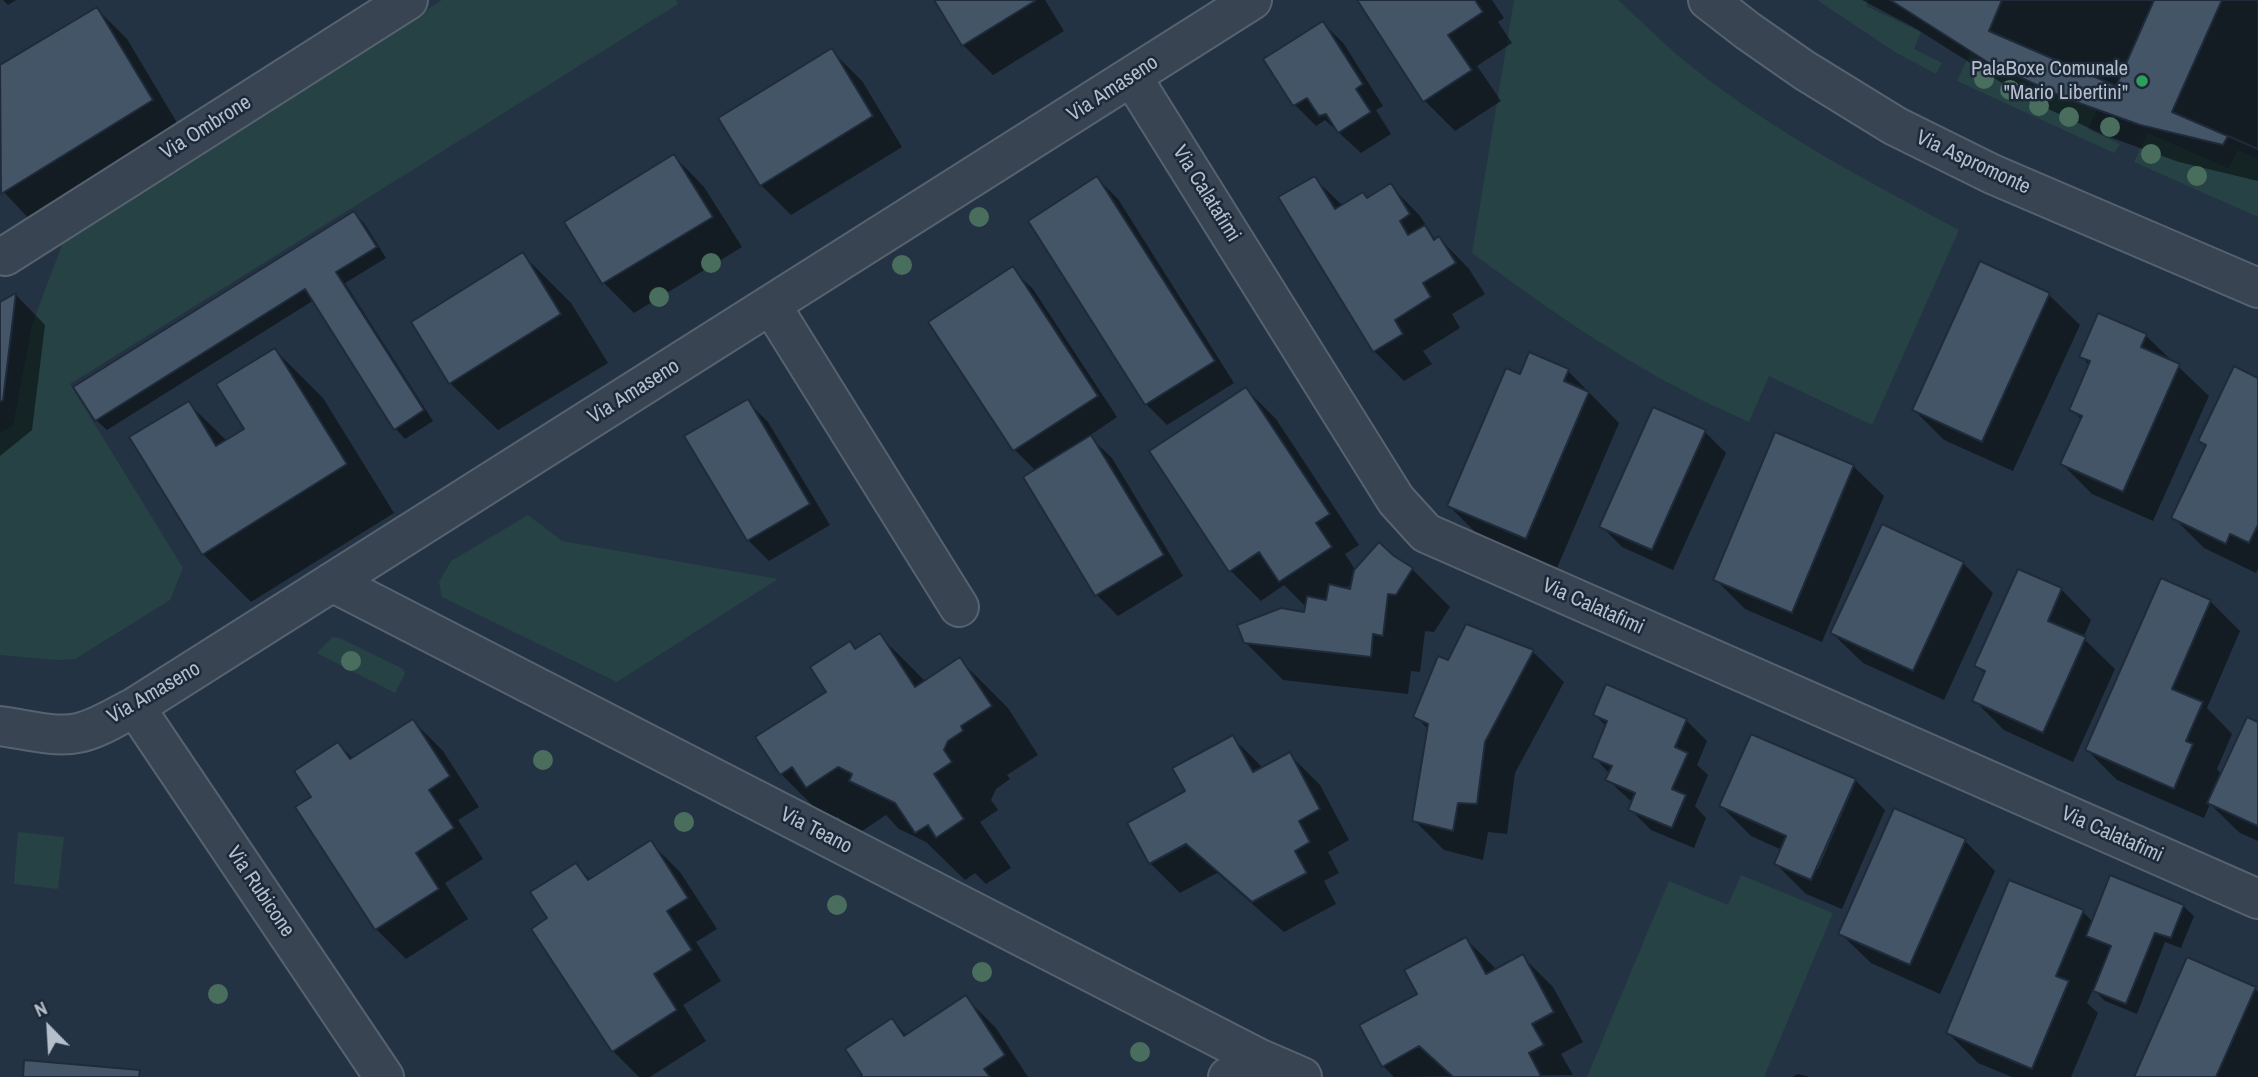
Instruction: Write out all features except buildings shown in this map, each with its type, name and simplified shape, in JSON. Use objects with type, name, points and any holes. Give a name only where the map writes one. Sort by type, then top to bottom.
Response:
[{"type":"street","name":"Via Ombrone","points":[[5,256],[408,0]]},
{"type":"street","name":"Via Amaseno","points":[[0,726],[77,734],[135,707],[1252,0]]},
{"type":"street","name":"Via Aspromonte","points":[[1708,0],[1804,70],[1895,125],[1992,174],[2258,288]]},
{"type":"street","name":"Via Calatafimi","points":[[1132,77],[1396,500],[1426,533],[2258,899]]},
{"type":"street","points":[[771,305],[959,607]]},
{"type":"street","name":"Via Teano","points":[[332,582],[1243,1068],[1302,1077]]},
{"type":"street","name":"Via Rubicone","points":[[135,707],[384,1077]]},
{"type":"green space","points":[[442,0],[676,0],[678,4],[70,384],[183,568],[170,600],[75,659],[0,655],[0,433],[13,425],[32,325],[63,242]]},
{"type":"green space","points":[[1514,0],[1618,0],[1677,55],[1778,128],[1959,230],[1872,425],[1769,376],[1749,422],[1630,361],[1550,309],[1472,253]]},
{"type":"green space","points":[[1817,0],[1869,0],[1866,6],[1921,32],[1914,49],[1942,63],[1936,74],[1895,52]]},
{"type":"green space","points":[[1971,51],[2032,84],[2097,110],[2088,129],[2120,144],[2114,153],[1957,81]]},
{"type":"green space","points":[[2148,133],[2228,168],[2238,150],[2258,159],[2258,217],[2134,162]]},
{"type":"green space","points":[[528,515],[562,541],[778,579],[617,682],[442,597],[439,582],[451,561]]},
{"type":"green space","points":[[333,637],[403,669],[405,674],[395,693],[317,653]]},
{"type":"green space","points":[[18,832],[64,837],[58,889],[14,884]]},
{"type":"green space","points":[[1741,875],[1833,913],[1764,1077],[1587,1077],[1669,881],[1728,905]]},
{"type":"place","name":"PalaBoxe Comunale \"Mario Libertini\"","points":[[2142,81]]}]
